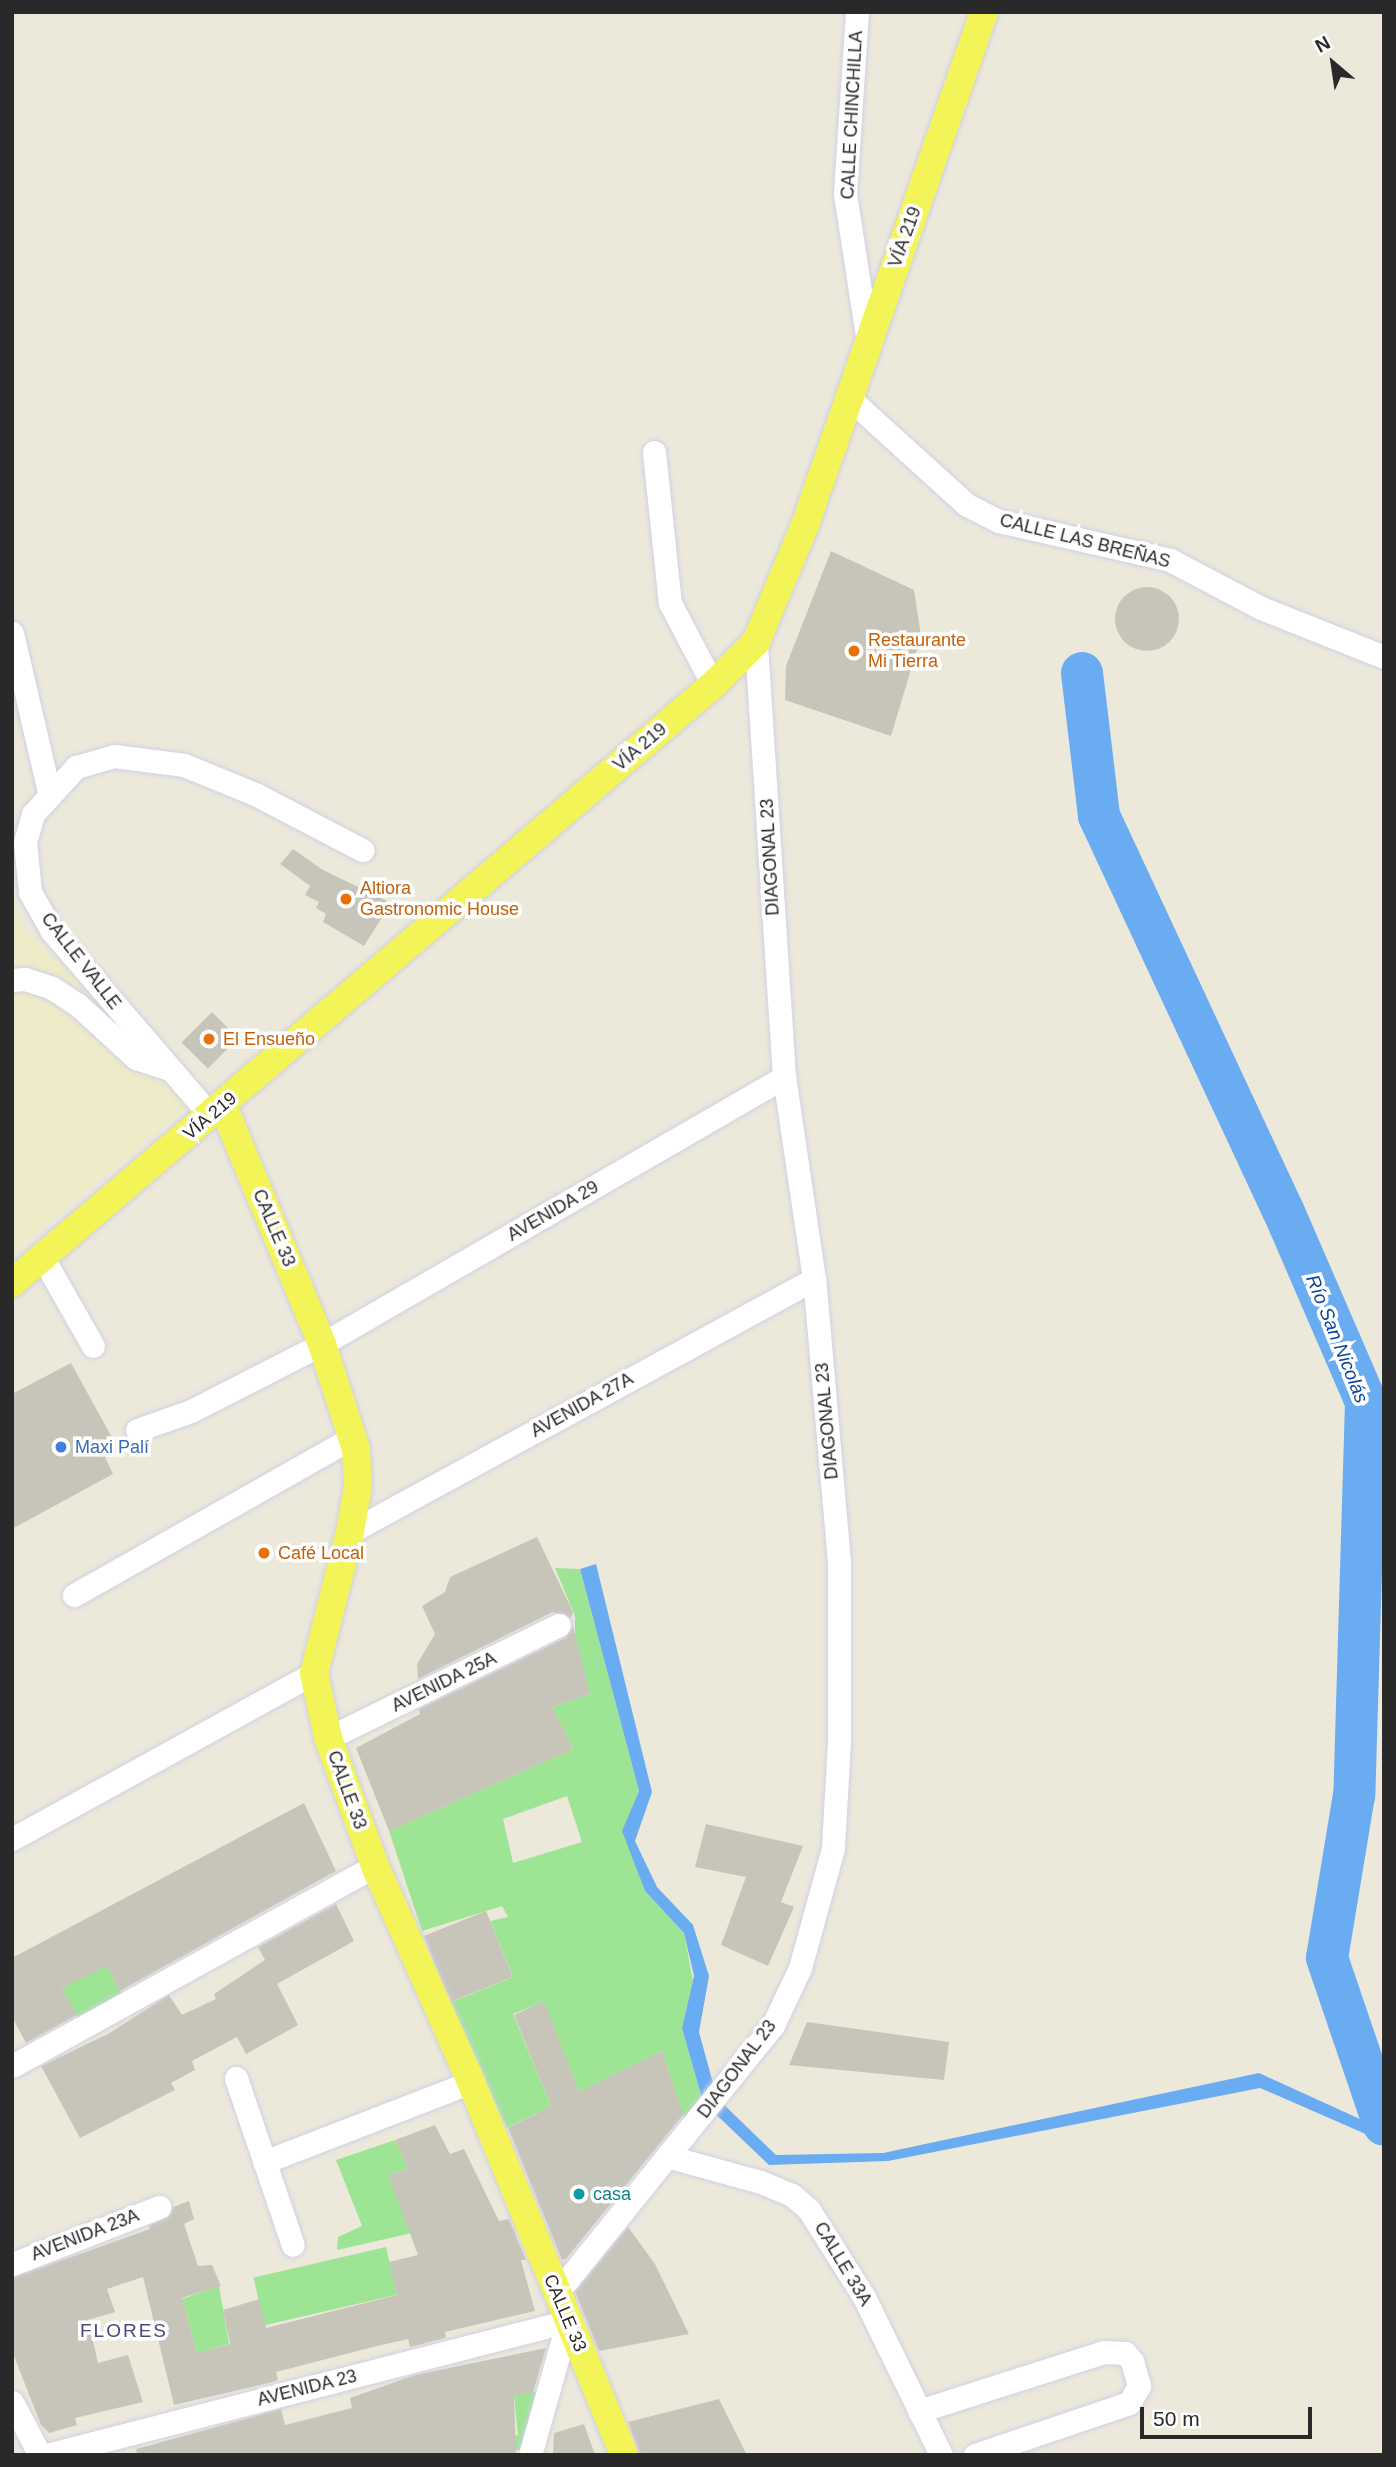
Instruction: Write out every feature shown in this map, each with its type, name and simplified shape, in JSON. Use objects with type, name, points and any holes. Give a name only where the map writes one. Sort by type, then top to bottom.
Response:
[{"type":"main road","name":"VÍA 219","points":[[12,1283],[217,1111],[713,685],[756,642],[783,585],[985,12]]},
{"type":"main road","name":"CALLE 33","points":[[217,1111],[322,1344],[352,1438],[358,1486],[350,1532],[314,1673],[328,1738],[375,1866],[471,2082],[624,2455]]},
{"type":"street","name":"CALLE CHINCHILLA","points":[[857,12],[845,194],[868,342]]},
{"type":"street","name":"CALLE LAS BREÑAS","points":[[850,400],[967,505],[999,521],[1170,560],[1273,613],[1384,657]]},
{"type":"street","points":[[654,452],[670,603],[713,685]]},
{"type":"street","points":[[12,633],[49,792]]},
{"type":"street","name":"DIAGONAL 23","points":[[556,2294],[670,2157],[773,2025],[800,1968],[833,1848],[839,1741],[839,1562],[814,1279],[783,1077],[756,642]]},
{"type":"street","name":"CALLE VALLE","points":[[217,1111],[167,1068],[52,931],[30,892],[25,842],[33,814],[49,792],[75,767],[114,756],[184,765],[257,795],[362,850]]},
{"type":"street","points":[[12,980],[26,979],[52,988],[77,1004],[136,1058],[167,1068]]},
{"type":"street","name":"AVENIDA 29","points":[[137,1430],[191,1411],[322,1344],[783,1077]]},
{"type":"street","points":[[43,1258],[93,1346]]},
{"type":"street","name":"AVENIDA 27A","points":[[350,1532],[814,1279]]},
{"type":"street","points":[[74,1595],[352,1438]]},
{"type":"street","name":"AVENIDA 25A","points":[[328,1738],[559,1625]]},
{"type":"street","points":[[12,1839],[314,1673]]},
{"type":"street","points":[[14,2065],[375,1866]]},
{"type":"street","points":[[236,2078],[293,2245]]},
{"type":"street","points":[[264,2162],[471,2082]]},
{"type":"street","name":"CALLE 33A","points":[[670,2157],[761,2182],[792,2195],[809,2210],[864,2297],[941,2455]]},
{"type":"street","name":"AVENIDA 23A","points":[[12,2264],[159,2207]]},
{"type":"street","points":[[530,2455],[568,2321]]},
{"type":"street","name":"AVENIDA 23","points":[[47,2455],[568,2321]]},
{"type":"street","points":[[919,2411],[1104,2352],[1125,2353],[1132,2361],[1139,2386],[1129,2403],[975,2455]]},
{"type":"street","points":[[12,2402],[40,2455]]},
{"type":"shaded area","points":[[12,902],[28,934],[85,985],[189,1106],[12,1253]]},
{"type":"green space","points":[[555,1568],[580,1569],[639,1791],[623,1831],[645,1891],[684,1933],[693,1981],[682,2028],[703,2102],[685,2123],[662,2051],[579,2092],[543,2002],[513,2014],[551,2106],[507,2128],[449,2003],[513,1977],[490,1921],[508,1917],[502,1906],[422,1931],[389,1831],[573,1749],[552,1707],[590,1694],[575,1643],[575,1616]],"holes":[[[567,1796],[582,1842],[513,1863],[503,1819]]]},
{"type":"green space","points":[[39,1944],[107,1966],[124,1998],[79,2020]]},
{"type":"green space","points":[[395,2140],[408,2168],[388,2175],[434,2228],[337,2250],[338,2237],[362,2226],[336,2160]]},
{"type":"green space","points":[[386,2247],[397,2295],[265,2325],[253,2278]]},
{"type":"green space","points":[[219,2286],[229,2344],[197,2353],[182,2299]]},
{"type":"green space","points":[[537,2392],[522,2450],[505,2450],[500,2438],[518,2435],[514,2395]]},
{"type":"water","points":[[596,1564],[652,1792],[635,1841],[657,1887],[693,1925],[709,1976],[699,2032],[717,2098],[776,2155],[883,2153],[1259,2073],[1384,2130],[1384,2142],[1260,2088],[888,2161],[769,2165],[703,2102],[682,2028],[694,1976],[684,1933],[645,1891],[622,1831],[639,1791],[580,1569]]},
{"type":"building","name":"Restaurante Mi Tierra","points":[[831,551],[914,590],[921,636],[891,736],[785,700],[786,666]]},
{"type":"building","points":[[1147,587],[1159,589],[1170,596],[1177,607],[1177,631],[1170,642],[1159,649],[1147,651],[1135,649],[1124,642],[1117,631],[1115,619],[1117,607],[1124,596],[1135,589]]},
{"type":"building","name":"Altiora Gastronomic House","points":[[293,849],[323,870],[391,903],[364,946],[323,922],[326,914],[316,908],[319,902],[305,895],[310,886],[280,864]]},
{"type":"building","name":"El Ensueño","points":[[212,1012],[238,1038],[208,1069],[182,1042]]},
{"type":"building","name":"Maxi Palí","points":[[71,1363],[115,1443],[102,1451],[113,1474],[12,1529],[12,1394]]},
{"type":"building","points":[[537,1537],[573,1612],[571,1618],[553,1612],[418,1679],[417,1664],[435,1634],[422,1606],[445,1592],[450,1577]]},
{"type":"building","points":[[573,1626],[590,1694],[552,1707],[573,1749],[389,1831],[356,1748],[420,1714],[419,1709],[565,1638]]},
{"type":"building","points":[[304,1803],[336,1871],[120,1991],[107,1966],[62,1988],[77,2015],[26,2043],[12,2017],[12,1958]]},
{"type":"building","points":[[706,1824],[803,1846],[781,1902],[794,1907],[768,1966],[721,1945],[746,1877],[695,1867]]},
{"type":"building","points":[[336,1904],[354,1941],[277,1984],[298,2025],[246,2054],[237,2037],[192,2061],[195,2070],[171,2083],[175,2090],[80,2138],[41,2066],[108,2034],[169,1995],[182,2015],[216,1999],[214,1994],[265,1960],[258,1947]]},
{"type":"building","points":[[486,1911],[513,1977],[450,2002],[424,1936]]},
{"type":"building","name":"casa","points":[[544,2001],[579,2092],[662,2051],[683,2115],[566,2259],[562,2260],[508,2128],[551,2106],[514,2015]]},
{"type":"building","points":[[807,2022],[949,2042],[944,2080],[789,2065]]},
{"type":"building","points":[[435,2125],[450,2154],[464,2149],[499,2221],[509,2219],[526,2260],[521,2260],[535,2311],[445,2332],[446,2338],[410,2347],[408,2339],[276,2372],[278,2380],[273,2382],[174,2405],[143,2277],[107,2289],[115,2312],[88,2320],[98,2363],[128,2355],[143,2402],[75,2418],[77,2425],[49,2433],[41,2425],[12,2351],[12,2278],[150,2229],[149,2226],[169,2216],[173,2207],[189,2201],[194,2219],[184,2224],[198,2266],[212,2265],[221,2286],[182,2298],[197,2353],[230,2344],[223,2310],[259,2299],[266,2328],[397,2295],[389,2262],[418,2255],[388,2175],[408,2168],[395,2140]]},
{"type":"building","points":[[628,2227],[655,2264],[689,2334],[599,2351],[575,2292]]},
{"type":"building","points":[[546,2348],[533,2393],[514,2395],[516,2455],[137,2455],[136,2449],[281,2409],[285,2425],[352,2408],[350,2398],[415,2375]]},
{"type":"building","points":[[719,2399],[747,2455],[640,2455],[628,2422]]},
{"type":"building","points":[[584,2424],[595,2455],[553,2455],[554,2433]]},
{"type":"waterway","name":"Río San Nicolás","points":[[1082,673],[1099,816],[1283,1210],[1366,1402],[1354,1795],[1327,1958],[1384,2125]]},
{"type":"place","name":"Restaurante Mi Tierra","points":[[854,651]]},
{"type":"place","name":"Altiora Gastronomic House","points":[[346,899]]},
{"type":"place","name":"El Ensueño","points":[[209,1039]]},
{"type":"place","name":"Maxi Palí","points":[[61,1447]]},
{"type":"place","name":"Café Local","points":[[264,1553]]},
{"type":"place","name":"casa","points":[[579,2194]]},
{"type":"district","name":"FLORES","points":[[124,2331]]}]
